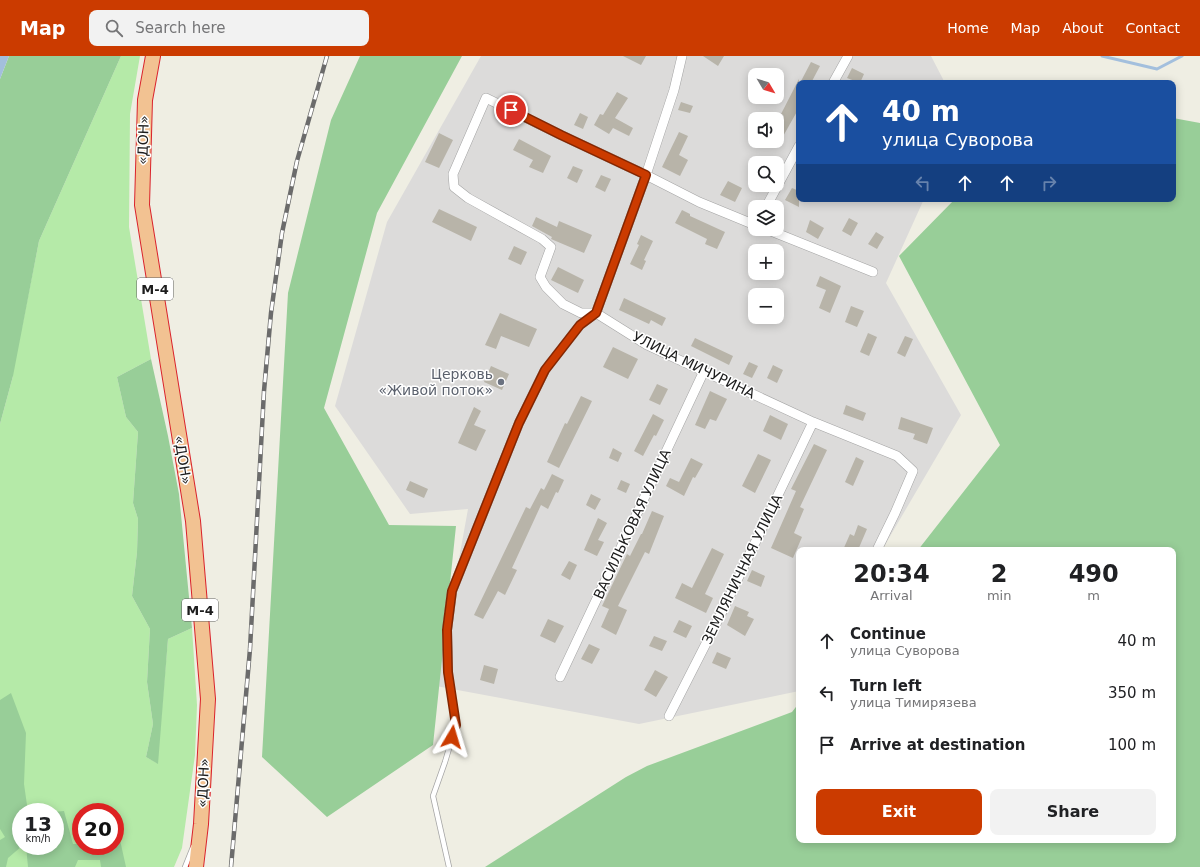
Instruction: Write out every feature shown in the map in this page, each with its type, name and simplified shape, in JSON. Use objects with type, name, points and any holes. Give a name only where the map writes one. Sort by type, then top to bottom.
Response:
[{"type":"highway","name":"«ДОН»","points":[[153,56],[145,100],[142,205],[193,521],[208,699],[201,824],[196,867]]},
{"type":"street","points":[[448,672],[447,630],[452,591],[519,423],[545,370],[580,325],[596,313],[646,175],[674,90],[682,56]]},
{"type":"street","points":[[835,80],[848,56]]},
{"type":"street","name":"УЛИЦА МИЧУРИНА","points":[[646,175],[486,98],[453,174],[454,187],[468,198],[542,239],[551,247],[540,277],[546,287],[563,304],[581,313],[596,313],[647,345],[704,370],[813,422],[897,456],[913,471],[878,547]]},
{"type":"street","points":[[770,200],[796,152]]},
{"type":"street","points":[[646,175],[699,202],[748,222]]},
{"type":"street","points":[[783,236],[872,272]]},
{"type":"street","name":"ВАСИЛЬКОВАЯ УЛИЦА","points":[[560,677],[704,370]]},
{"type":"street","name":"ЗЕМЛЯНИЧНАЯ УЛИЦА","points":[[669,716],[719,618],[813,422]]},
{"type":"lane","points":[[448,672],[456,725],[434,796],[449,867]]},
{"type":"lane","points":[[185,867],[201,824]]},
{"type":"shaded area","points":[[481,56],[931,56],[943,80],[796,80],[796,202],[923,202],[886,283],[961,415],[884,547],[796,547],[796,692],[639,724],[436,686],[468,509],[410,514],[335,406],[387,222]]},
{"type":"green space","points":[[9,56],[121,56],[39,241],[13,376],[0,424],[0,79]]},
{"type":"green space","points":[[121,56],[140,56],[130,114],[129,227],[151,359],[117,377],[126,417],[138,432],[133,503],[138,519],[137,552],[132,596],[150,629],[147,682],[153,724],[146,757],[157,763],[168,639],[192,628],[197,705],[195,755],[182,848],[174,867],[0,867],[0,424],[13,376],[0,330],[22,327],[39,241]]},
{"type":"green space","points":[[360,56],[462,56],[377,213],[324,408],[389,525],[456,526],[433,745],[327,817],[262,757],[288,293],[331,120]]},
{"type":"green space","points":[[1176,119],[1200,123],[1200,867],[485,867],[626,777],[647,766],[792,712],[796,707],[796,843],[1176,843],[1176,547],[920,547],[1000,445],[899,256],[952,202],[1176,202]]},
{"type":"green space","points":[[151,359],[179,494],[192,628],[168,639],[158,764],[146,757],[153,724],[147,682],[150,629],[132,596],[137,552],[138,519],[133,503],[138,432],[126,417],[117,377]]},
{"type":"green space","points":[[11,693],[26,733],[24,784],[27,803],[12,803],[12,855],[8,858],[6,867],[0,867],[0,840],[5,837],[0,829],[0,700]]},
{"type":"green space","points":[[64,811],[72,840],[72,855],[123,855],[126,867],[101,867],[100,860],[78,860],[75,867],[28,867],[27,855],[64,855]]},
{"type":"water","points":[[0,56],[9,56],[0,79]]},
{"type":"building","points":[[623,56],[646,56],[641,65]]},
{"type":"building","points":[[703,56],[724,56],[718,66]]},
{"type":"building","points":[[811,62],[820,66],[813,80],[802,80]]},
{"type":"building","points":[[852,68],[864,74],[861,80],[852,80],[847,78]]},
{"type":"building","points":[[796,85],[796,113],[784,135],[784,112],[782,112]]},
{"type":"building","points":[[617,92],[628,98],[615,118],[633,128],[629,136],[613,128],[609,134],[594,125],[600,114],[603,115]]},
{"type":"building","points":[[681,102],[693,106],[690,113],[678,110]]},
{"type":"building","points":[[580,113],[588,117],[583,129],[574,125]]},
{"type":"building","points":[[679,132],[688,136],[679,155],[688,160],[680,176],[662,167]]},
{"type":"building","points":[[439,133],[453,140],[439,168],[425,162]]},
{"type":"building","points":[[519,139],[551,156],[543,173],[529,167],[533,160],[513,150]]},
{"type":"building","points":[[573,166],[583,170],[577,183],[567,178]]},
{"type":"building","points":[[601,175],[611,179],[605,192],[595,187]]},
{"type":"building","points":[[728,181],[742,188],[735,202],[720,195]]},
{"type":"building","points":[[792,188],[796,190],[796,202],[799,202],[799,207],[785,200]]},
{"type":"building","points":[[439,209],[477,227],[471,241],[432,222]]},
{"type":"building","points":[[682,210],[690,214],[690,216],[725,232],[717,249],[705,244],[707,239],[675,223]]},
{"type":"building","points":[[536,217],[557,227],[559,221],[592,235],[584,253],[551,239],[552,237],[532,226]]},
{"type":"building","points":[[849,218],[858,223],[851,236],[842,231]]},
{"type":"building","points":[[810,220],[824,228],[818,239],[806,232]]},
{"type":"building","points":[[876,232],[884,237],[877,249],[868,244]]},
{"type":"building","points":[[641,235],[653,241],[644,260],[646,261],[642,270],[630,264],[639,245],[637,244]]},
{"type":"building","points":[[514,246],[527,252],[521,265],[508,259]]},
{"type":"building","points":[[558,267],[584,280],[578,293],[551,280]]},
{"type":"building","points":[[820,276],[841,286],[830,313],[819,308],[826,290],[816,286]]},
{"type":"building","points":[[624,298],[666,318],[662,326],[651,320],[649,324],[619,310]]},
{"type":"building","points":[[851,306],[864,311],[857,327],[845,322]]},
{"type":"building","points":[[500,313],[537,329],[529,347],[501,336],[496,349],[485,345]]},
{"type":"building","points":[[868,333],[877,337],[869,356],[860,352]]},
{"type":"building","points":[[905,336],[913,339],[905,357],[897,353]]},
{"type":"building","points":[[695,338],[733,356],[729,365],[691,346]]},
{"type":"building","points":[[613,347],[638,359],[628,379],[603,367]]},
{"type":"building","points":[[749,362],[758,366],[752,378],[743,374]]},
{"type":"building","points":[[773,365],[783,370],[777,383],[767,378]]},
{"type":"building","points":[[491,366],[509,374],[502,390],[484,382]]},
{"type":"building","points":[[657,384],[668,389],[660,405],[649,400]]},
{"type":"building","points":[[710,391],[727,399],[716,421],[710,419],[705,429],[695,425]]},
{"type":"building","points":[[581,396],[592,401],[559,468],[547,462],[565,423],[567,424]]},
{"type":"building","points":[[846,405],[866,413],[863,421],[843,414]]},
{"type":"building","points":[[474,407],[481,411],[474,425],[486,430],[476,451],[458,443]]},
{"type":"building","points":[[653,414],[664,420],[643,456],[634,451]]},
{"type":"building","points":[[770,415],[788,424],[781,440],[763,431]]},
{"type":"building","points":[[901,417],[933,428],[927,444],[913,439],[915,434],[898,429]]},
{"type":"building","points":[[814,444],[827,450],[800,507],[804,509],[794,533],[802,537],[798,547],[796,547],[793,558],[771,548],[796,491],[791,489]]},
{"type":"building","points":[[613,448],[622,453],[618,462],[609,458]]},
{"type":"building","points":[[758,454],[771,460],[755,493],[742,486]]},
{"type":"building","points":[[856,457],[864,461],[853,486],[845,482]]},
{"type":"building","points":[[691,458],[703,464],[695,478],[693,477],[684,496],[666,486],[670,478],[679,482]]},
{"type":"building","points":[[552,474],[564,480],[558,493],[556,492],[548,509],[541,505],[512,568],[517,570],[505,595],[498,591],[483,619],[474,615],[526,507],[530,509],[541,488],[544,490]]},
{"type":"building","points":[[621,480],[630,484],[626,493],[617,489]]},
{"type":"building","points":[[410,481],[428,489],[424,498],[406,490]]},
{"type":"building","points":[[591,494],[601,499],[595,510],[586,505]]},
{"type":"building","points":[[652,511],[664,516],[649,554],[645,552],[618,606],[627,610],[616,635],[601,627],[609,609],[602,606],[627,554],[630,556]]},
{"type":"building","points":[[598,518],[607,523],[598,540],[604,542],[597,556],[584,550]]},
{"type":"building","points":[[858,525],[867,529],[859,547],[844,547],[850,534],[854,536]]},
{"type":"building","points":[[712,548],[724,554],[705,594],[713,598],[706,613],[675,598],[682,583],[692,588]]},
{"type":"building","points":[[569,561],[577,565],[570,580],[561,575]]},
{"type":"building","points":[[752,570],[765,576],[761,587],[747,581]]},
{"type":"building","points":[[735,606],[749,612],[747,616],[754,619],[745,636],[727,625]]},
{"type":"building","points":[[548,619],[564,626],[555,643],[540,636]]},
{"type":"building","points":[[679,620],[692,626],[686,638],[673,632]]},
{"type":"building","points":[[654,636],[667,641],[662,651],[649,646]]},
{"type":"building","points":[[589,644],[600,649],[592,664],[581,659]]},
{"type":"building","points":[[717,652],[731,658],[726,669],[712,663]]},
{"type":"building","points":[[484,665],[498,669],[494,684],[480,680]]},
{"type":"building","points":[[655,670],[668,677],[656,697],[644,690]]},
{"type":"waterway","points":[[1102,56],[1157,69],[1182,56]]},
{"type":"railway","points":[[231,867],[250,649],[264,391],[271,313],[282,233],[297,161],[327,56]]},
{"type":"place","name":"Церковь «Живой поток»","points":[[501,382]]},
{"type":"route","points":[[452,737],[456,725],[448,672],[447,630],[452,591],[519,423],[545,370],[580,325],[596,313],[646,175],[511,110]]}]
